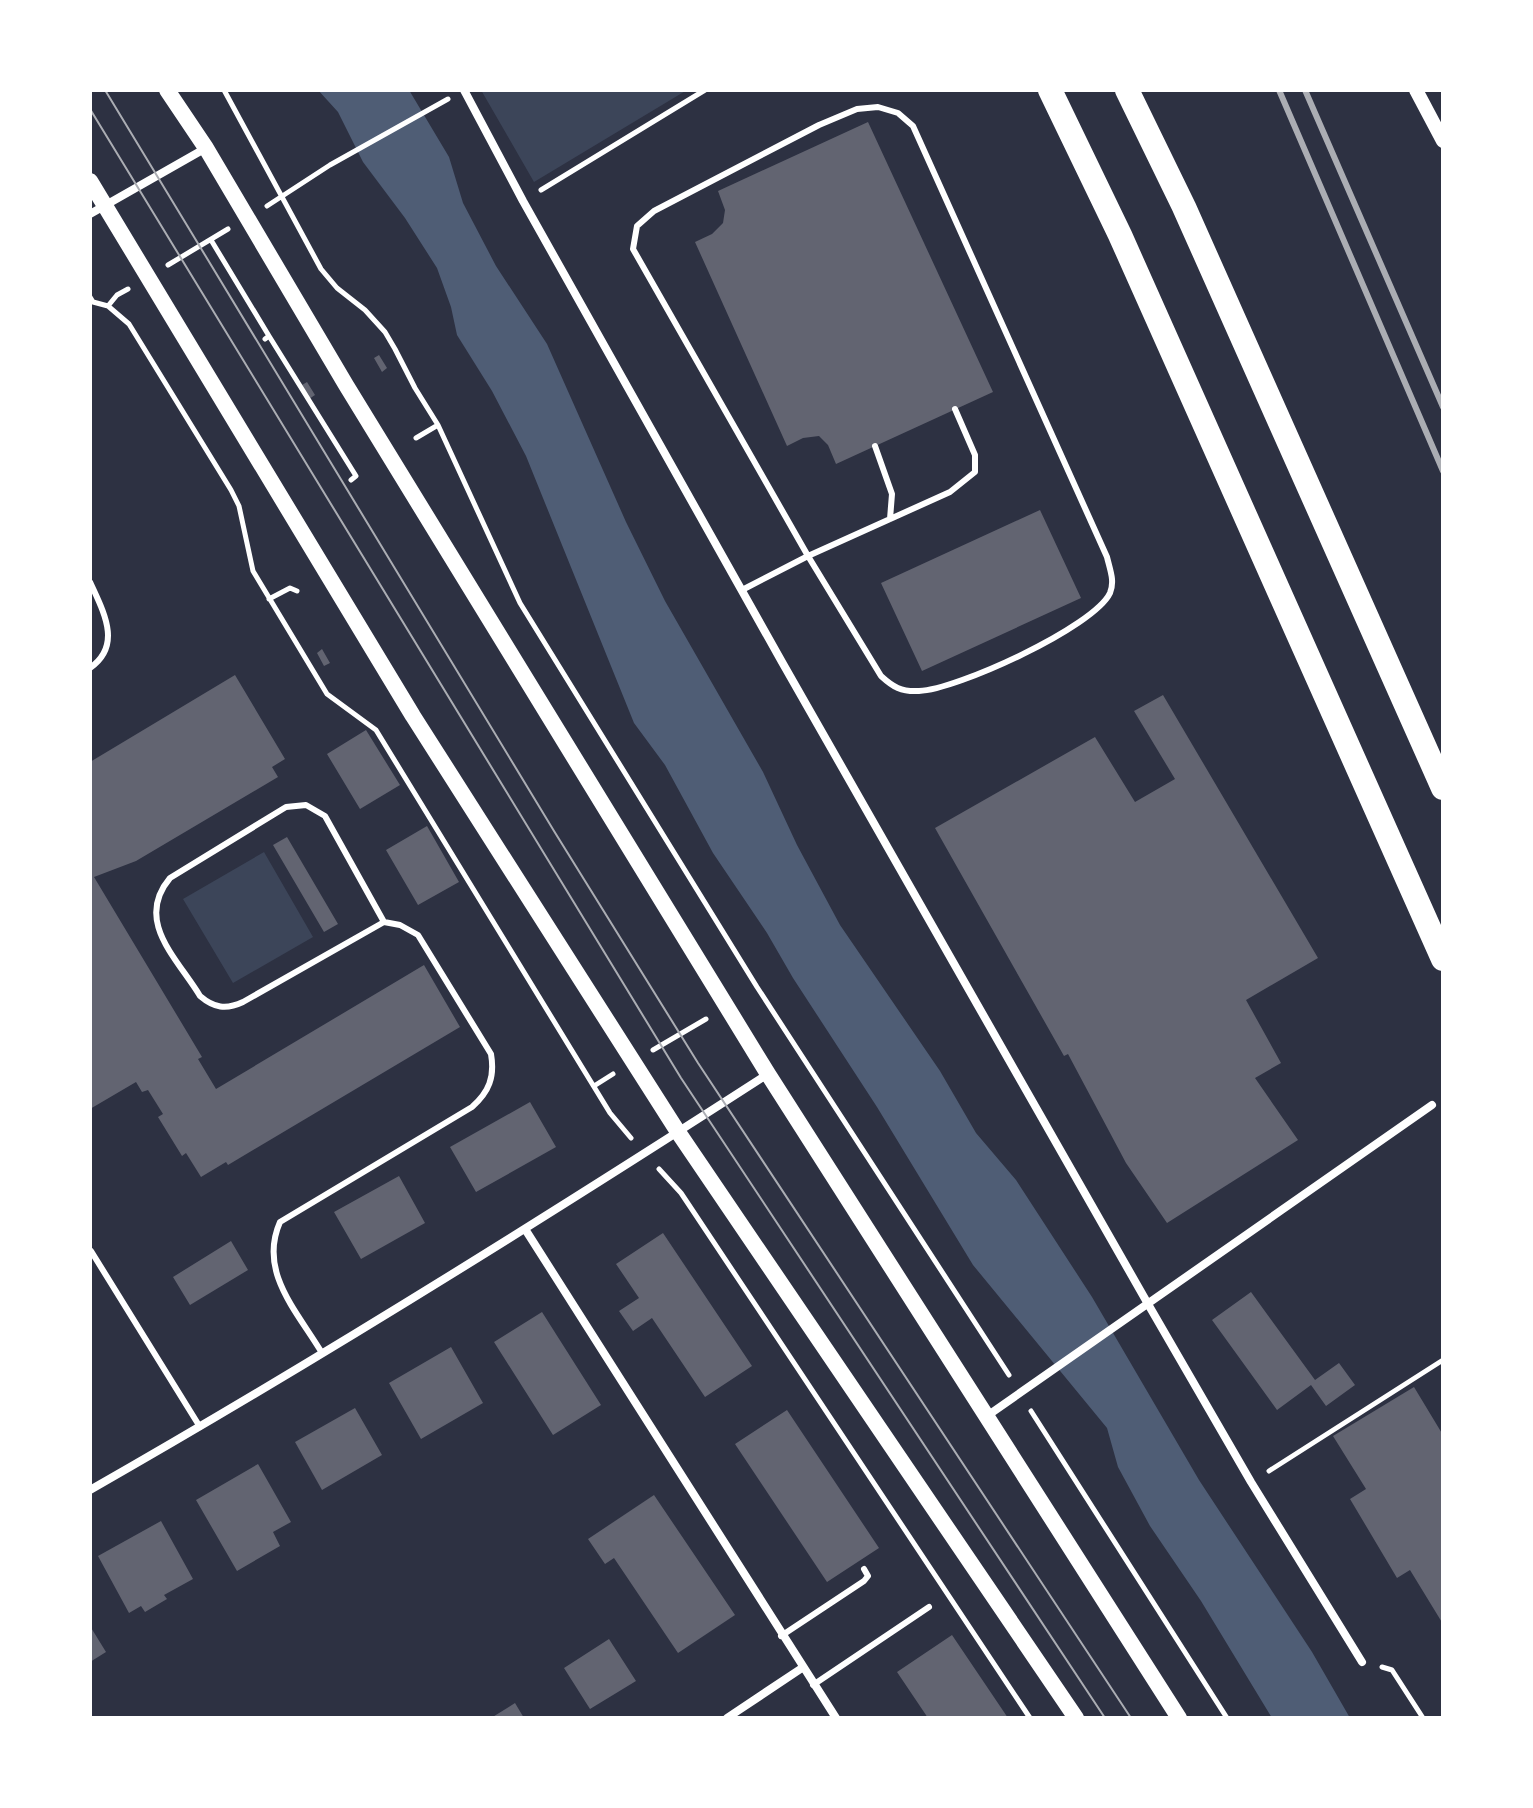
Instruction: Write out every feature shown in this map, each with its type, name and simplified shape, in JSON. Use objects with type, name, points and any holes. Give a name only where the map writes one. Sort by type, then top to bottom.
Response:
[{"type":"highway","points":[[1050,90],[1126,250],[1443,959]]},
{"type":"highway","points":[[1127,90],[1184,207],[1443,788]]},
{"type":"main road","points":[[167,90],[206,148],[768,1074],[1179,1718]]},
{"type":"main road","points":[[90,181],[97,210],[148,277],[413,716],[633,1062],[1076,1718]]},
{"type":"street","points":[[464,90],[742,590],[1148,1304],[1251,1482],[1362,1662]]},
{"type":"street","points":[[1416,90],[1443,141]]},
{"type":"street","points":[[97,210],[206,148]]},
{"type":"street","points":[[90,1490],[200,1427],[525,1229],[768,1074]]},
{"type":"street","points":[[986,1417],[1432,1105]]},
{"type":"street","points":[[525,1229],[781,1636],[836,1718]]},
{"type":"street","points":[[727,1718],[802,1668]]},
{"type":"lane","points":[[878,107],[898,113],[913,126],[1107,557],[1113,579],[1109,595],[1092,614],[1056,637],[953,685],[920,691],[896,690],[881,676],[808,556],[633,249],[637,226],[654,211],[819,125],[857,109],[878,107]]},
{"type":"lane","points":[[742,590],[808,556],[950,492],[975,472],[975,455],[955,409]]},
{"type":"lane","points":[[875,446],[892,494],[890,520]]},
{"type":"lane","points":[[90,582],[107,620],[108,641],[104,655],[90,668]]},
{"type":"lane","points":[[322,1353],[273,1267],[272,1243],[280,1222],[472,1107],[484,1097],[491,1083],[491,1054],[418,935],[400,925],[384,922],[243,1002],[226,1008],[208,1003],[200,996],[158,930],[154,917],[155,903],[170,878],[286,807],[296,804],[315,808],[325,816],[384,922]]},
{"type":"lane","points":[[91,1251],[200,1427]]},
{"type":"lane","points":[[781,1636],[864,1581],[868,1576],[864,1569]]},
{"type":"lane","points":[[813,1685],[929,1607]]},
{"type":"path","points":[[224,90],[321,269],[385,332],[438,425],[520,603],[757,987],[1227,1718]]},
{"type":"path","points":[[523,201],[705,90]]},
{"type":"path","points":[[108,306],[117,295],[330,165],[441,104]]},
{"type":"path","points":[[211,240],[267,337],[356,476],[351,480]]},
{"type":"path","points":[[90,297],[93,302],[108,306],[129,324],[231,490],[239,506],[253,571],[269,599],[327,694],[376,730],[610,1113]]},
{"type":"path","points":[[416,438],[438,425]]},
{"type":"path","points":[[269,599],[290,588],[297,591]]},
{"type":"path","points":[[594,1086],[757,987]]},
{"type":"path","points":[[681,1193],[1030,1718]]},
{"type":"path","points":[[1251,1482],[1443,1360]]},
{"type":"path","points":[[1362,1662],[1392,1670],[1423,1718]]},
{"type":"shaded area","points":[[318,90],[409,90],[449,157],[463,203],[496,266],[547,344],[626,522],[665,601],[763,772],[797,845],[840,925],[940,1071],[976,1133],[1016,1180],[1092,1297],[1199,1480],[1312,1652],[1350,1718],[1272,1718],[1201,1601],[1150,1526],[1118,1467],[1107,1428],[973,1265],[877,1107],[713,853],[665,765],[634,723],[526,456],[492,391],[457,335],[437,268],[363,162],[338,112]]},
{"type":"shaded area","points":[[481,90],[687,90],[534,182]]},
{"type":"shaded area","points":[[264,852],[313,937],[233,983],[183,899]]},
{"type":"building","points":[[868,122],[993,392],[836,464],[828,445],[819,436],[803,438],[787,446],[695,242],[712,234],[723,223],[725,210],[718,191]]},
{"type":"building","points":[[379,355],[387,368],[382,372],[374,358]]},
{"type":"building","points":[[307,382],[315,395],[309,399],[302,385]]},
{"type":"building","points":[[1040,510],[1081,598],[922,671],[881,583]]},
{"type":"building","points":[[322,649],[330,663],[324,666],[317,653]]},
{"type":"building","points":[[235,675],[285,759],[272,767],[278,777],[136,861],[94,877],[202,1057],[198,1059],[216,1089],[424,965],[460,1027],[228,1165],[226,1162],[201,1177],[186,1153],[182,1156],[158,1117],[163,1114],[148,1090],[142,1092],[136,1082],[90,1109],[90,762]]},
{"type":"building","points":[[1163,695],[1318,958],[1246,1000],[1281,1063],[1255,1078],[1298,1140],[1167,1223],[1126,1163],[1068,1054],[1064,1056],[935,828],[1095,737],[1135,802],[1175,779],[1134,711]]},
{"type":"building","points":[[366,730],[400,785],[360,809],[327,754]]},
{"type":"building","points":[[427,826],[459,882],[418,905],[386,850]]},
{"type":"building","points":[[287,837],[338,924],[324,932],[273,845]]},
{"type":"building","points":[[530,1102],[556,1147],[476,1192],[450,1147]]},
{"type":"building","points":[[399,1176],[425,1223],[361,1259],[334,1212]]},
{"type":"building","points":[[663,1233],[752,1366],[705,1397],[652,1318],[633,1331],[619,1311],[639,1298],[616,1264]]},
{"type":"building","points":[[231,1241],[248,1270],[190,1305],[173,1277]]},
{"type":"building","points":[[1251,1292],[1315,1380],[1339,1363],[1355,1385],[1326,1406],[1311,1385],[1277,1410],[1212,1320]]},
{"type":"building","points":[[542,1312],[601,1405],[553,1435],[494,1342]]},
{"type":"building","points":[[451,1347],[483,1403],[421,1439],[389,1383]]},
{"type":"building","points":[[1414,1387],[1443,1435],[1443,1624],[1410,1570],[1397,1578],[1350,1499],[1366,1489],[1333,1436]]},
{"type":"building","points":[[355,1408],[382,1455],[322,1490],[295,1442]]},
{"type":"building","points":[[787,1410],[879,1548],[827,1582],[735,1444]]},
{"type":"building","points":[[258,1464],[291,1522],[273,1532],[280,1546],[237,1571],[196,1500]]},
{"type":"building","points":[[654,1495],[735,1615],[678,1653],[614,1558],[605,1564],[588,1539]]},
{"type":"building","points":[[161,1521],[193,1579],[164,1595],[167,1599],[145,1612],[141,1606],[129,1613],[98,1556]]},
{"type":"building","points":[[90,1626],[106,1652],[90,1662]]},
{"type":"building","points":[[952,1635],[1008,1718],[928,1718],[897,1672]]},
{"type":"building","points":[[609,1639],[636,1681],[590,1709],[564,1668]]},
{"type":"building","points":[[515,1703],[524,1718],[491,1718]]},
{"type":"tram line","points":[[105,90],[698,1063],[1131,1718]]},
{"type":"tram line","points":[[90,109],[681,1078],[1105,1718]]},
{"type":"railway","points":[[1279,90],[1443,471]]},
{"type":"railway","points":[[1305,90],[1443,407]]}]
